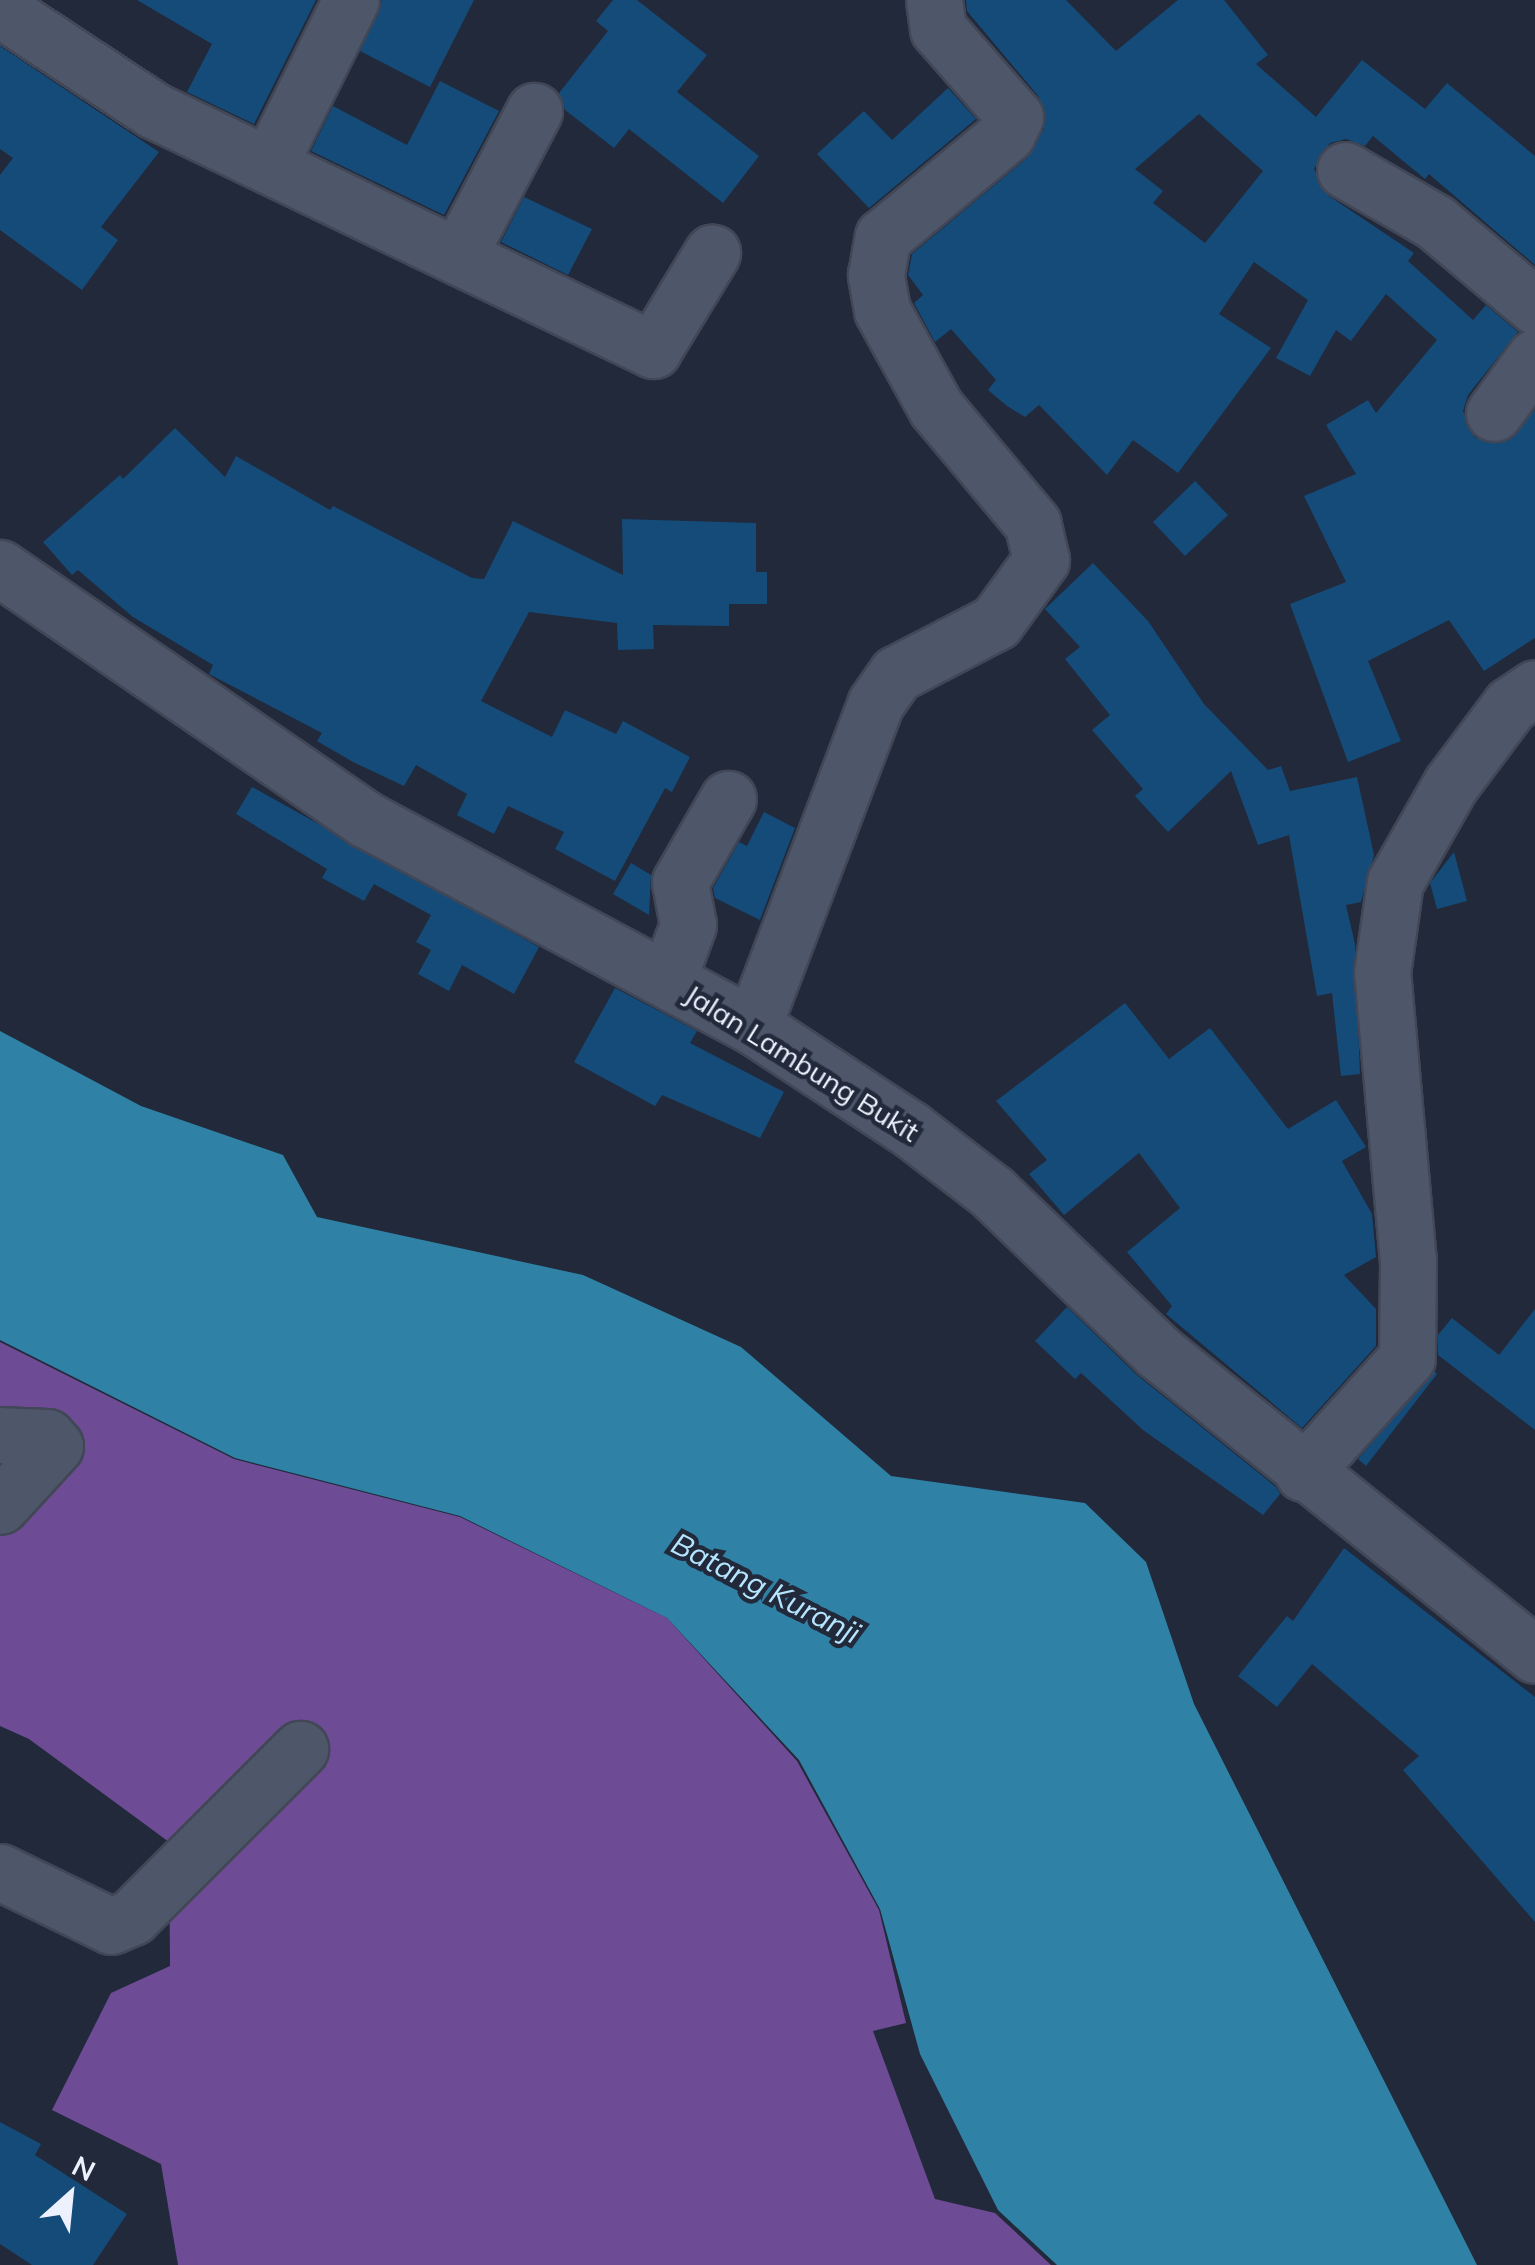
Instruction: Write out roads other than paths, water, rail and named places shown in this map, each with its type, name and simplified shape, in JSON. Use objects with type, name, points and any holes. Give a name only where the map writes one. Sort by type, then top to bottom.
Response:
[{"type":"street","points":[[268,165],[350,0]]},
{"type":"street","points":[[753,1026],[842,806],[875,704],[896,674],[996,622],[1041,560],[1033,524],[936,408],[882,310],[876,275],[883,237],[1008,134],[1015,117],[938,29],[934,0]]},
{"type":"street","points":[[0,9],[153,110],[652,350],[712,253]]},
{"type":"street","points":[[458,256],[534,111]]},
{"type":"street","points":[[1345,170],[1434,222],[1535,306]]},
{"type":"street","points":[[1494,412],[1535,357]]},
{"type":"street","name":"Jalan Lambung Bukit","points":[[0,568],[366,818],[753,1026],[910,1129],[992,1192],[1157,1351],[1303,1473],[1535,1655]]},
{"type":"street","points":[[1303,1473],[1407,1358],[1408,1262],[1382,973],[1395,882],[1451,784],[1510,706],[1535,688]]},
{"type":"street","points":[[668,979],[688,924],[680,882],[728,799]]},
{"type":"street","points":[[0,1434],[48,1437],[54,1446],[0,1506]]},
{"type":"street","points":[[0,1872],[111,1926],[132,1917],[300,1749]]},
{"type":"water","name":"Batang Kuranji","points":[[0,1031],[141,1106],[283,1155],[317,1217],[583,1275],[741,1347],[891,1476],[1085,1503],[1146,1562],[1194,1704],[1477,2265],[1057,2265],[998,2210],[920,2054],[880,1909],[799,1760],[667,1618],[460,1516],[235,1458],[0,1340]]}]
